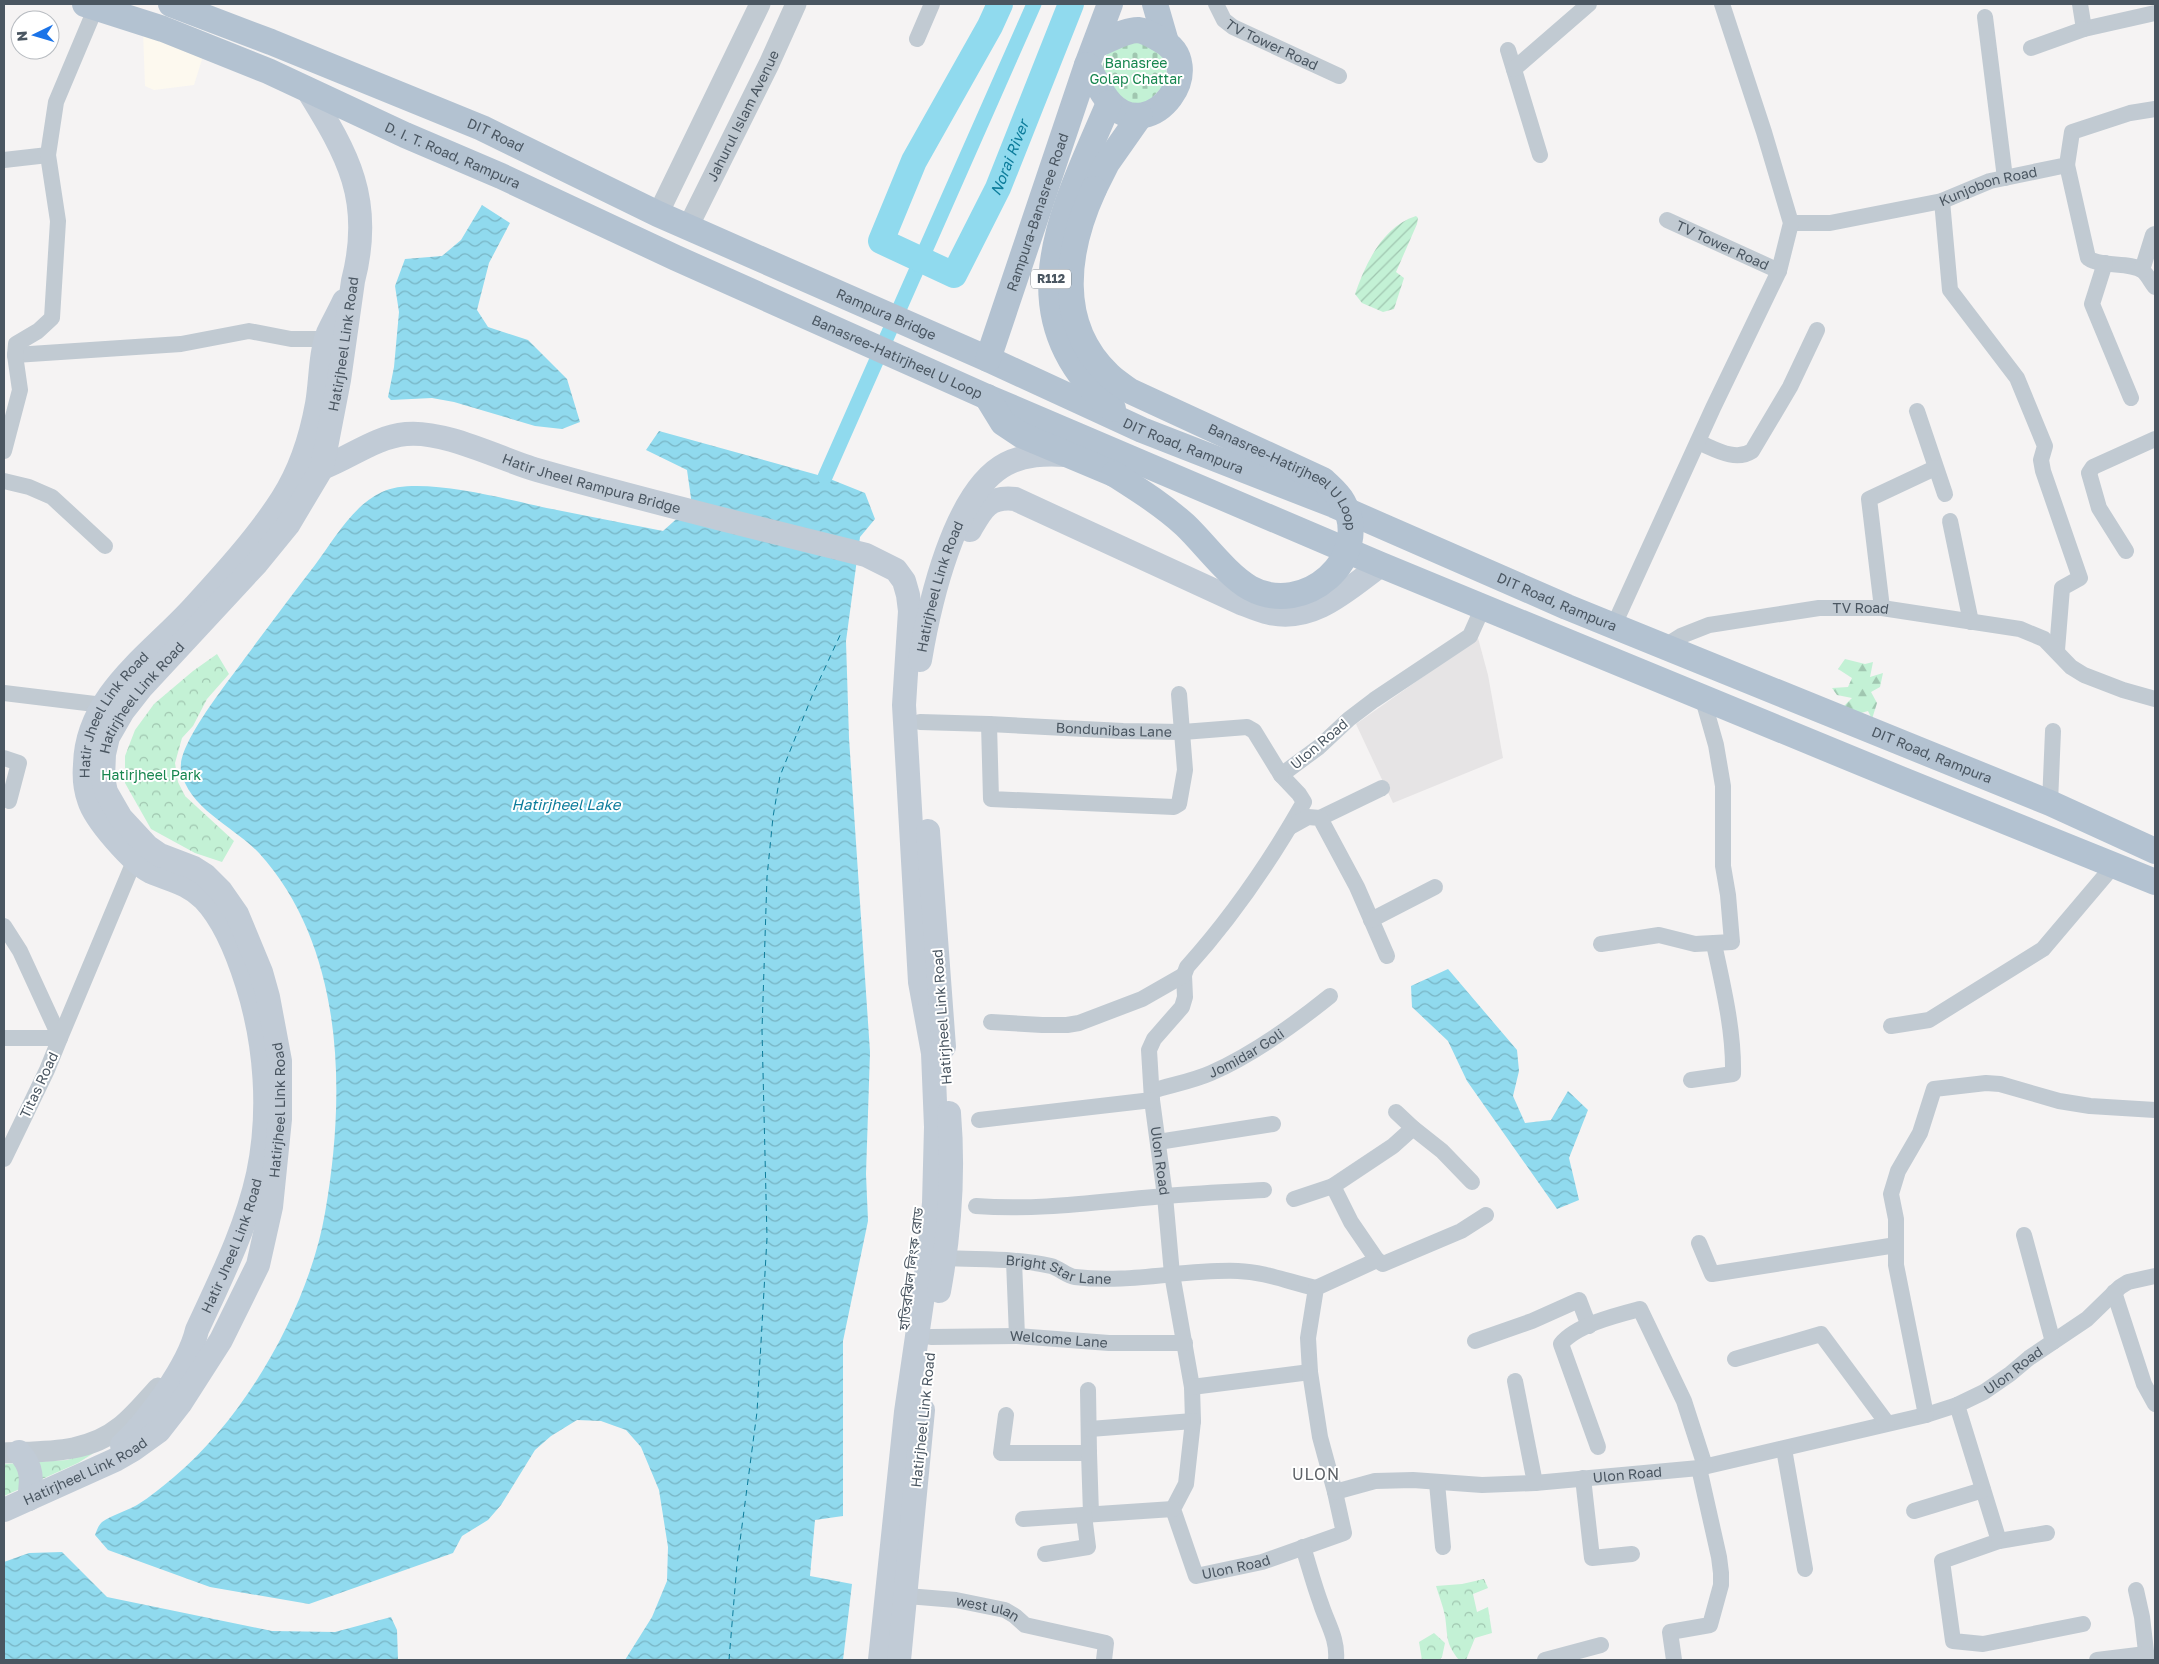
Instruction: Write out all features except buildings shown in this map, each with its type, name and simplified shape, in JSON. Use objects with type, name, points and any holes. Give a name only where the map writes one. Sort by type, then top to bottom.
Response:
[{"type":"main road","name":"DIT Road","points":[[171,4],[271,42],[482,128],[658,214],[812,281]]},
{"type":"main road","name":"Rampura-Banasree Road","points":[[988,359],[1110,4]]},
{"type":"main road","points":[[1155,4],[1166,42],[1180,65],[1179,80],[1169,99],[1151,112],[1140,116],[1117,110],[1109,103],[1091,55],[1137,30],[1148,32],[1166,42]]},
{"type":"main road","name":"D. I. T. Road, Rampura","points":[[90,6],[162,29],[307,89],[803,315]]},
{"type":"main road","name":"Hatirjheel Link Road","points":[[4,1510],[134,1450],[159,1431],[180,1404],[221,1340],[258,1265],[267,1230],[276,1168],[280,1119],[280,1061],[268,997],[246,933],[230,901],[205,875],[194,868],[160,855],[128,828],[110,803],[106,792],[103,764],[108,737],[123,711],[141,688],[257,563],[288,525],[322,468],[340,380],[353,281],[361,242],[361,220],[356,183],[343,149],[307,89]]},
{"type":"main road","name":"Rampura-Banasree Road","points":[[1109,103],[1078,172],[1056,242],[1052,266],[1053,321],[1069,360],[1084,381],[1118,413],[1142,430]]},
{"type":"main road","name":"Banasree-Hatirjheel U Loop","points":[[803,315],[987,396],[1004,423],[1021,435],[1114,474],[1157,502],[1250,588],[1264,594],[1294,596],[1314,589],[1330,576],[1347,550],[1349,524],[1344,504],[1323,480],[1130,391],[1108,375],[1091,354],[1073,315],[1070,274],[1077,231],[1107,163],[1140,116]]},
{"type":"main road","name":"Hatir Jheel Link Road","points":[[94,1470],[125,1442],[155,1408],[194,1343],[197,1330],[233,1249],[258,1172],[262,1146],[264,1101],[263,1058],[253,1004],[243,972],[223,926],[206,901],[187,886],[150,871],[123,848],[101,821],[89,803],[87,793],[84,770],[87,740],[93,723],[103,705],[130,671],[208,591],[284,496],[299,466],[308,441],[316,405],[326,339],[353,281]]},
{"type":"main road","name":"Rampura Bridge","points":[[812,281],[961,348]]},
{"type":"main road","name":"DIT Road, Rampura","points":[[961,348],[1142,430],[1334,505],[1567,607],[2050,803],[2155,851]]},
{"type":"main road","points":[[987,396],[1484,608],[1898,778],[2115,864],[2155,882]]},
{"type":"main road","name":"Hatir Jheel Rampura Bridge","points":[[322,468],[371,443],[406,434],[424,435],[646,501],[866,555],[896,570],[904,581],[909,603],[908,642]]},
{"type":"main road","name":"Hatirjheel Link Road","points":[[899,1660],[907,1596],[916,1398],[924,1336],[929,1259],[951,1201],[952,1147],[918,693],[920,660],[933,595],[946,551],[977,490],[1004,465],[1026,456],[1072,455]]},
{"type":"main road","points":[[908,642],[982,510],[997,498],[1024,501],[1241,603],[1270,613],[1296,613],[1328,603],[1346,592],[1381,565]]},
{"type":"main road","name":"হাতিরঝিল লিংক রোড","points":[[896,1506],[891,1483],[888,1447],[929,1259],[918,1224],[923,1147],[923,1054],[927,1030],[920,982],[904,705],[908,642]]},
{"type":"main road","points":[[194,1343],[229,1294],[238,1276],[260,1223],[276,1168]]},
{"type":"main road","points":[[880,1660],[896,1506],[916,1398]]},
{"type":"main road","points":[[11,1453],[30,1468],[32,1483],[29,1499]]},
{"type":"street","points":[[658,214],[760,4]]},
{"type":"street","points":[[765,4],[793,9]]},
{"type":"street","points":[[917,39],[932,4]]},
{"type":"street","name":"TV Tower Road","points":[[1216,4],[1224,20],[1232,27],[1339,76]]},
{"type":"street","points":[[1514,69],[1589,4]]},
{"type":"street","points":[[1614,625],[1779,271],[1791,223],[1764,132],[1722,4]]},
{"type":"street","points":[[2080,4],[2084,29]]},
{"type":"street","points":[[4,452],[20,390],[15,355],[16,344],[38,331],[52,318],[58,222],[48,155],[56,102],[90,6]]},
{"type":"street","name":"Jahurul Islam Avenue","points":[[688,227],[769,64],[793,9]]},
{"type":"street","points":[[2031,48],[2084,29],[2155,14]]},
{"type":"street","points":[[1985,17],[2005,178]]},
{"type":"street","points":[[738,50],[769,64]]},
{"type":"street","points":[[1508,50],[1540,156]]},
{"type":"street","points":[[2155,109],[2130,113],[2072,132],[2067,165],[2088,258],[2096,264],[2104,263],[2142,270],[2155,286]]},
{"type":"street","points":[[4,160],[48,155]]},
{"type":"street","name":"Kunjobon Road","points":[[1791,223],[1830,223],[1942,202],[1990,181],[2067,165]]},
{"type":"street","points":[[678,170],[708,187]]},
{"type":"street","points":[[1942,202],[1950,290],[2017,378],[2045,446],[2041,460],[2043,471],[2080,578],[2062,588],[2057,650]]},
{"type":"street","name":"TV Tower Road","points":[[1668,220],[1779,271]]},
{"type":"street","points":[[2142,270],[2153,235],[2155,234]]},
{"type":"street","points":[[2104,263],[2092,304],[2131,398]]},
{"type":"street","points":[[1698,442],[1737,457],[1745,456],[1752,451],[1790,387],[1817,330]]},
{"type":"street","points":[[15,355],[181,344],[249,331],[291,339],[326,339]]},
{"type":"street","points":[[1917,410],[1945,494]]},
{"type":"street","points":[[2126,551],[2099,508],[2089,473],[2092,466],[2155,439]]},
{"type":"street","points":[[1882,608],[1869,499],[1935,468]]},
{"type":"street","points":[[4,481],[28,487],[52,497],[105,546]]},
{"type":"street","points":[[1950,521],[1971,622]]},
{"type":"street","name":"Ulon Road","points":[[1387,956],[1357,887],[1317,818],[1299,794],[1281,775],[1319,747],[1349,719],[1374,700],[1470,636],[1484,608]]},
{"type":"street","name":"TV Road","points":[[1665,646],[1682,636],[1708,625],[1819,608],[1882,608],[2020,629],[2044,639],[2057,650],[2071,667],[2084,676],[2155,699]]},
{"type":"street","points":[[4,694],[103,705]]},
{"type":"street","points":[[989,724],[991,799],[1174,807],[1179,804],[1185,770],[1179,694]]},
{"type":"street","points":[[1601,944],[1659,935],[1680,942],[1714,944],[1732,942],[1728,895],[1723,866],[1723,786],[1716,745],[1702,696]]},
{"type":"street","name":"Bondunibas Lane","points":[[920,722],[1123,731],[1183,732],[1246,728],[1254,731],[1281,775]]},
{"type":"street","points":[[2050,803],[2053,732]]},
{"type":"street","points":[[4,758],[20,764],[10,801]]},
{"type":"street","points":[[1290,827],[1308,817],[1317,818],[1382,788]]},
{"type":"street","points":[[992,1022],[1042,1025],[1079,1023],[1142,999],[1184,975],[1187,967],[1235,909],[1290,827],[1304,802]]},
{"type":"street","points":[[60,1038],[135,859]]},
{"type":"street","points":[[1891,1026],[1929,1020],[2043,949],[2115,864]]},
{"type":"street","points":[[1371,920],[1435,887]]},
{"type":"street","name":"Titas Road","points":[[4,926],[20,951],[60,1038],[47,1070],[4,1159]]},
{"type":"street","points":[[1691,1080],[1733,1074],[1734,1054],[1725,994],[1714,944]]},
{"type":"street","name":"Ulon Road","points":[[1184,975],[1185,997],[1182,1008],[1154,1039],[1150,1050],[1152,1095],[1165,1196],[1172,1274],[1192,1387],[1193,1421],[1186,1484],[1173,1509],[1196,1576],[1262,1562],[1344,1533],[1335,1492],[1375,1481],[1413,1480],[1482,1485],[1535,1483],[1702,1467],[1926,1415],[1958,1405],[1984,1392],[2087,1319],[2114,1292],[2128,1282],[2155,1276]]},
{"type":"street","name":"Jomidar Goli","points":[[978,1120],[1152,1095],[1209,1074],[1231,1063],[1278,1036],[1330,996]]},
{"type":"street","name":"Titas Road","points":[[4,1038],[60,1038]]},
{"type":"street","points":[[1926,1415],[1915,1368],[1896,1265],[1896,1219],[1891,1194],[1898,1171],[1920,1133],[1934,1089],[1986,1083],[2000,1084],[2059,1101],[2090,1106],[2155,1110]]},
{"type":"street","points":[[1396,1112],[1442,1151],[1472,1182]]},
{"type":"street","points":[[1158,1142],[1273,1124]]},
{"type":"street","points":[[1294,1199],[1333,1186],[1393,1146],[1413,1128]]},
{"type":"street","points":[[1333,1186],[1351,1222],[1377,1260],[1383,1264],[1461,1231],[1486,1215]]},
{"type":"street","points":[[976,1206],[1012,1209],[1064,1207],[1165,1196],[1264,1190]]},
{"type":"street","points":[[2024,1235],[2053,1342]]},
{"type":"street","points":[[1699,1243],[1712,1274],[1896,1245]]},
{"type":"street","name":"Bright Star Lane","points":[[929,1259],[1014,1261],[1051,1266],[1072,1276],[1239,1271],[1268,1274],[1316,1288]]},
{"type":"street","points":[[1335,1492],[1320,1437],[1310,1372],[1308,1338],[1316,1288],[1377,1260]]},
{"type":"street","points":[[1014,1261],[1017,1336]]},
{"type":"street","points":[[2114,1292],[2144,1384],[2155,1404]]},
{"type":"street","points":[[1475,1342],[1532,1321],[1578,1300],[1589,1326]]},
{"type":"street","points":[[1598,1447],[1561,1344],[1565,1339],[1589,1326],[1611,1317],[1640,1309],[1684,1401],[1702,1467],[1719,1557],[1721,1585],[1710,1625],[1670,1632],[1674,1660]]},
{"type":"street","points":[[1735,1359],[1821,1334],[1887,1423]]},
{"type":"street","name":"Welcome Lane","points":[[924,1336],[1017,1336],[1109,1343],[1185,1343]]},
{"type":"street","name":"Hatir Jheel Link Road","points":[[11,1453],[72,1448],[106,1436],[120,1427],[140,1408],[194,1343]]},
{"type":"street","points":[[1192,1387],[1310,1372]]},
{"type":"street","points":[[1515,1381],[1535,1483]]},
{"type":"street","points":[[1045,1554],[1088,1547],[1090,1429],[1088,1390]]},
{"type":"street","points":[[1958,1405],[1999,1542]]},
{"type":"street","points":[[1006,1415],[1001,1453],[1090,1453]]},
{"type":"street","points":[[1090,1429],[1193,1421]]},
{"type":"street","points":[[1784,1449],[1806,1569]]},
{"type":"street","points":[[1583,1478],[1592,1558],[1632,1554]]},
{"type":"street","points":[[1437,1483],[1443,1547]]},
{"type":"street","points":[[1914,1511],[1983,1490]]},
{"type":"street","points":[[1023,1519],[1173,1509]]},
{"type":"street","points":[[2046,1533],[1999,1542],[1942,1561],[1953,1641],[1983,1644],[2083,1624]]},
{"type":"street","points":[[1303,1548],[1321,1606],[1332,1630],[1337,1653],[1336,1660]]},
{"type":"street","points":[[2097,1660],[2146,1657],[2149,1615],[2136,1590]]},
{"type":"street","name":"west ulan","points":[[907,1596],[956,1600],[1005,1610],[1026,1625],[1106,1643],[1104,1660]]},
{"type":"street","points":[[1546,1660],[1601,1645]]},
{"type":"shaded area","points":[[143,31],[204,53],[194,85],[154,90],[145,86]]},
{"type":"shaded area","points":[[1478,638],[1488,675],[1503,758],[1393,803],[1356,724]]},
{"type":"green space","name":"Banasree Golap Chattar","points":[[1129,37],[1164,52],[1168,81],[1147,103],[1126,104],[1102,73],[1104,60],[1110,51]]},
{"type":"green space","points":[[1416,216],[1418,218],[1417,224],[1396,272],[1404,278],[1394,309],[1383,312],[1362,303],[1355,294],[1370,259],[1385,237],[1394,228]]},
{"type":"green space","name":"Hatirjheel Park","points":[[217,654],[229,674],[207,699],[193,726],[182,738],[175,763],[178,782],[185,796],[234,841],[222,862],[195,853],[151,829],[125,783],[125,756],[135,730],[154,704],[193,671]]},
{"type":"green space","points":[[1845,659],[1865,664],[1873,662],[1870,677],[1883,673],[1880,687],[1871,692],[1877,703],[1872,719],[1868,711],[1861,713],[1844,706],[1852,698],[1837,695],[1832,688],[1848,687],[1852,678],[1838,669]]},
{"type":"green space","points":[[100,1449],[78,1463],[4,1496],[4,1464],[67,1460]]},
{"type":"green space","points":[[1484,1579],[1488,1588],[1473,1594],[1477,1612],[1488,1607],[1492,1633],[1475,1638],[1466,1660],[1459,1660],[1449,1644],[1444,1612],[1436,1586],[1462,1584]]},
{"type":"green space","points":[[1434,1633],[1445,1643],[1442,1657],[1439,1660],[1422,1660],[1419,1642]]},
{"type":"water","points":[[482,205],[510,223],[489,263],[477,310],[488,327],[528,340],[567,379],[580,422],[562,429],[535,426],[454,402],[432,398],[391,400],[388,397],[394,367],[399,312],[395,286],[405,259],[442,256],[461,240]]},
{"type":"water","name":"Hatirjheel Lake","points":[[659,431],[825,477],[865,493],[875,519],[860,537],[846,641],[849,738],[870,1052],[866,1174],[868,1221],[843,1341],[843,1516],[815,1520],[810,1576],[852,1584],[843,1660],[625,1660],[652,1617],[667,1581],[668,1547],[659,1490],[641,1447],[626,1430],[601,1421],[577,1420],[551,1436],[535,1450],[501,1505],[488,1520],[462,1536],[453,1553],[309,1604],[210,1587],[108,1550],[95,1535],[102,1522],[147,1499],[201,1452],[226,1424],[249,1392],[270,1357],[289,1322],[305,1285],[317,1249],[332,1167],[336,1120],[336,1072],[332,1024],[323,977],[309,933],[287,891],[259,853],[202,807],[185,784],[181,770],[182,759],[187,745],[205,713],[336,535],[353,514],[372,498],[382,492],[399,487],[443,488],[468,491],[663,531],[692,505],[687,470],[646,450]]},
{"type":"water","points":[[1448,969],[1517,1050],[1519,1071],[1513,1096],[1525,1123],[1551,1120],[1568,1091],[1588,1110],[1569,1158],[1579,1200],[1557,1209],[1467,1081],[1448,1041],[1412,1007],[1411,986]]},
{"type":"water","points":[[62,1552],[107,1597],[272,1631],[335,1632],[391,1617],[397,1630],[398,1660],[4,1660],[4,1562],[29,1553]]},
{"type":"waterway","name":"Norai River","points":[[1000,4],[990,26],[914,161],[881,241],[954,275],[998,188],[1071,4]]},
{"type":"waterway","name":"Norai River","points":[[825,477],[1034,4]]},
{"type":"ferry route","points":[[729,1660],[737,1564],[757,1412],[767,1238],[762,1030],[767,877],[773,817],[780,776],[812,696],[842,631]]},
{"type":"district","name":"ULON","points":[[1316,1474]]}]
